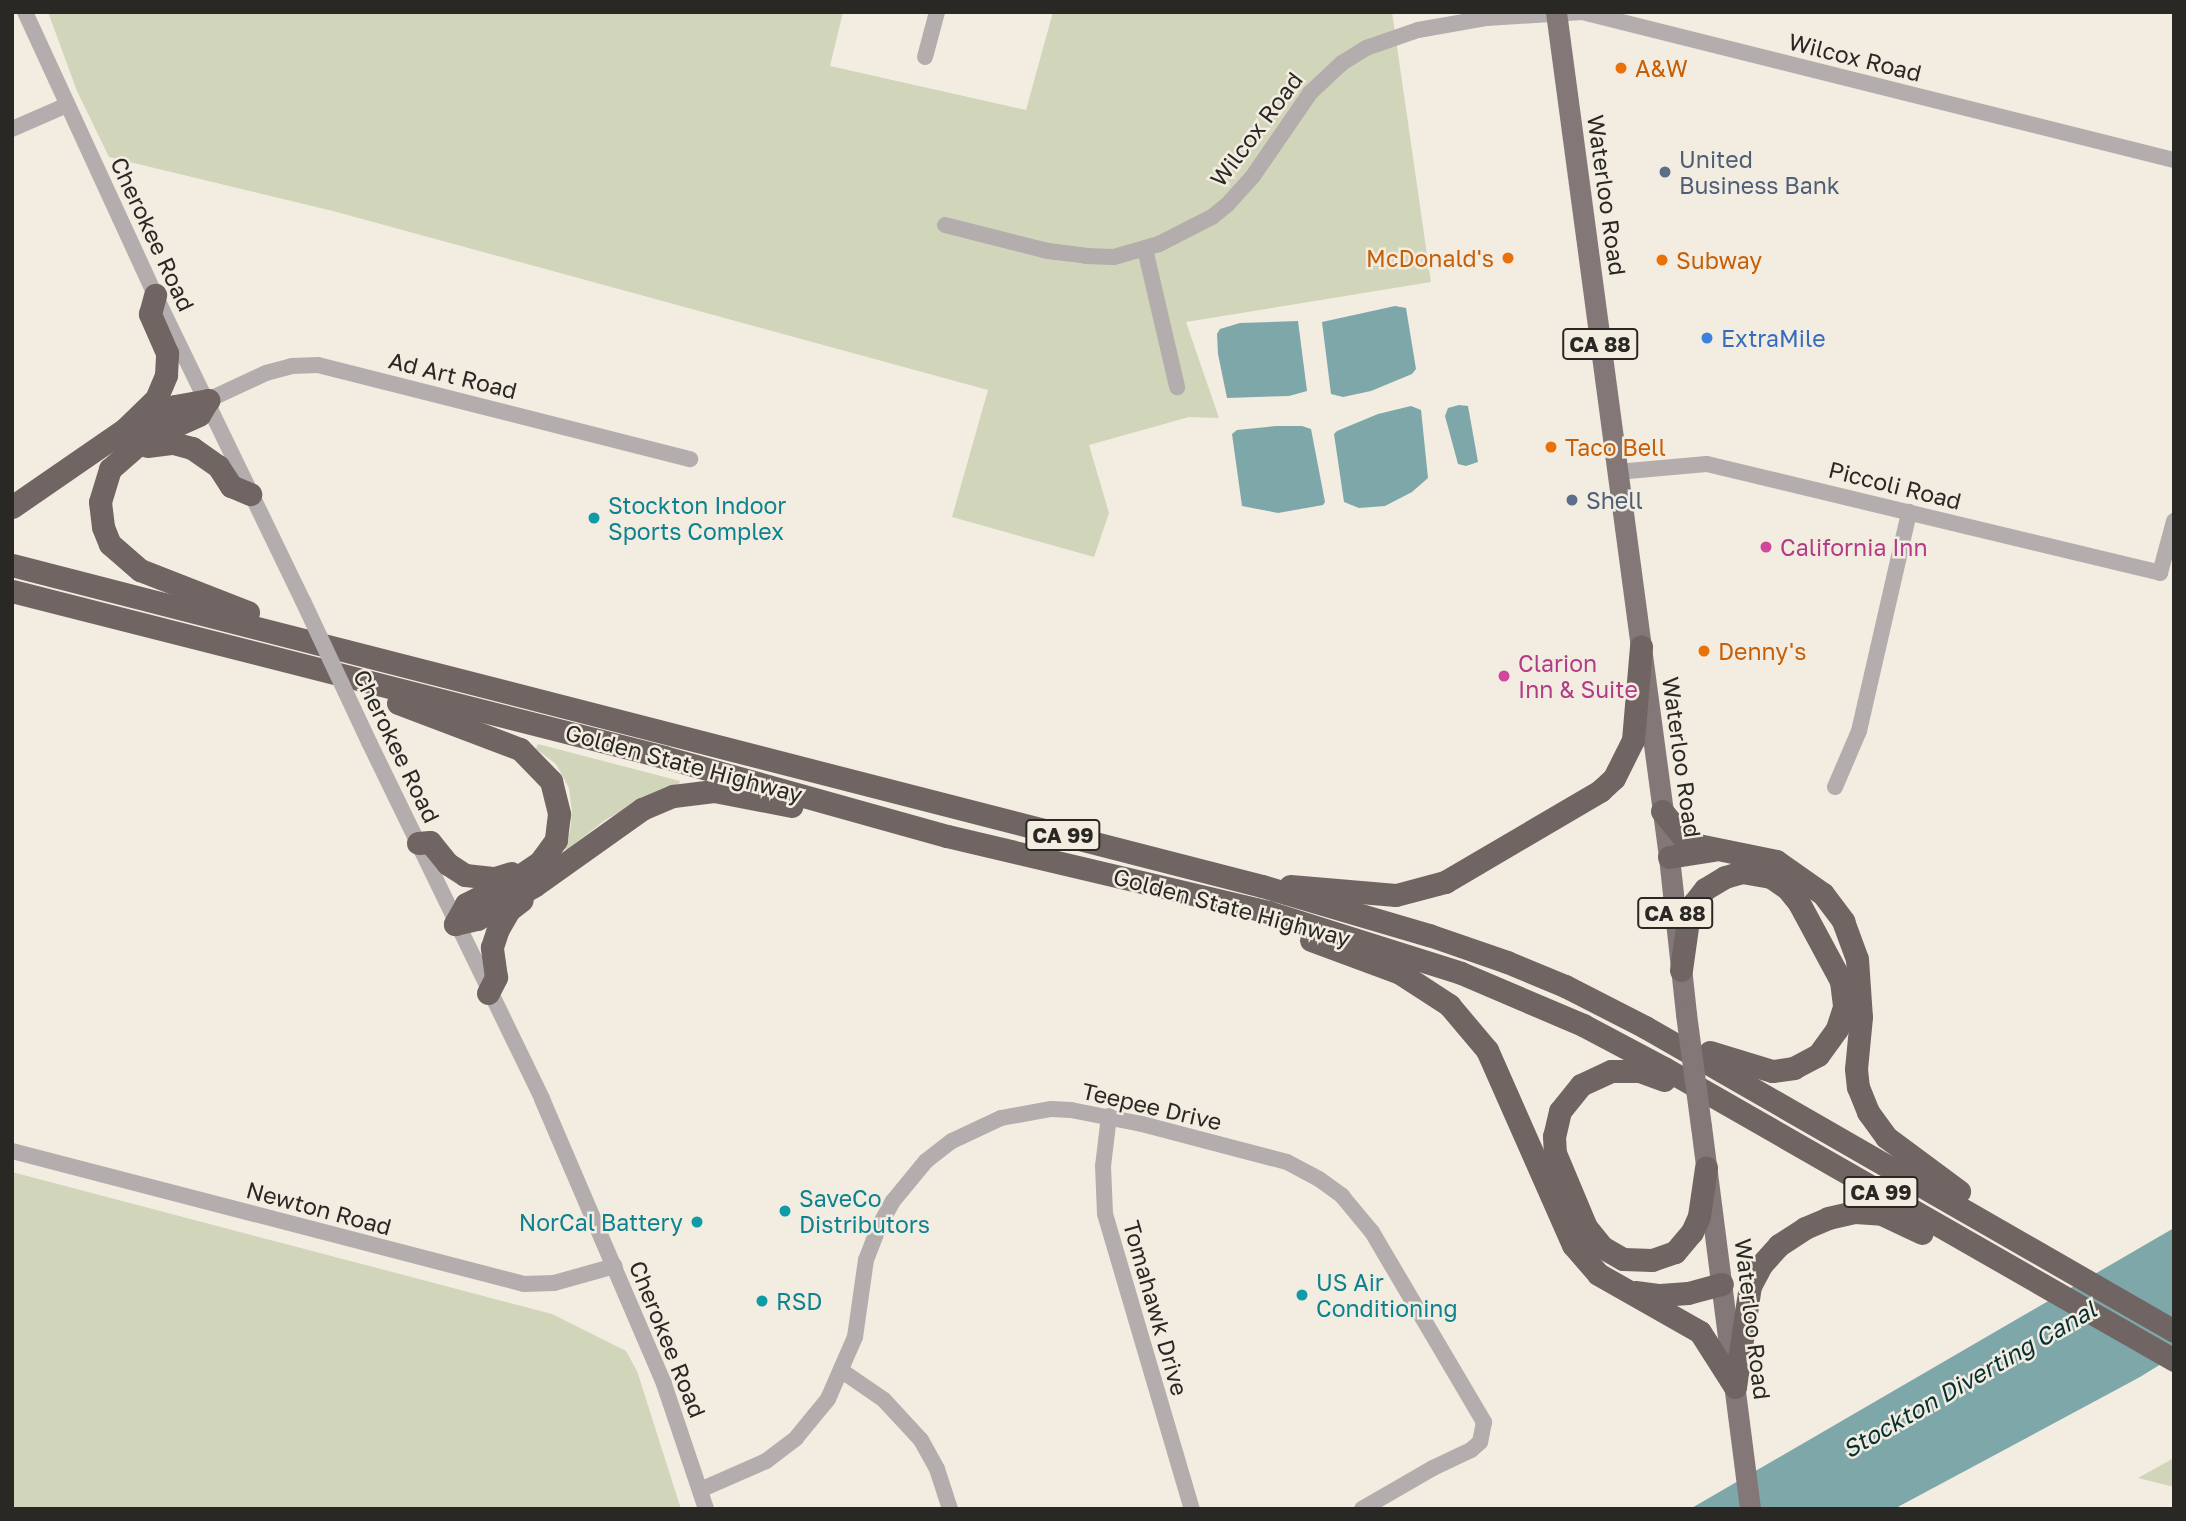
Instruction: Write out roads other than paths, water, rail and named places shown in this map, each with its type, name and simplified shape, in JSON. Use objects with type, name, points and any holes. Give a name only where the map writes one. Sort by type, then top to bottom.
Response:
[{"type":"highway","points":[[155,295],[150,314],[167,353],[166,375],[156,400],[104,482],[101,514],[110,544],[140,570],[272,620],[293,636]]},
{"type":"highway","points":[[12,507],[129,439],[143,440],[199,415],[208,400]]},
{"type":"highway","points":[[129,439],[173,443],[192,448],[218,466],[231,486],[250,494]]},
{"type":"highway","name":"Golden State Highway","points":[[12,565],[1262,886],[1507,962],[1565,986],[1645,1027],[2174,1331]]},
{"type":"highway","name":"Golden State Highway","points":[[12,591],[664,757],[947,836],[1268,912],[1404,954],[1521,996],[1630,1049],[2171,1359]]},
{"type":"highway","points":[[1262,886],[1311,885],[1396,895],[1422,889],[1467,871],[1600,791],[1614,778],[1633,740],[1640,646]]},
{"type":"highway","points":[[338,675],[370,693],[520,749],[535,761],[551,780],[559,814],[556,840],[529,880],[527,896],[509,910],[498,929],[492,947],[496,977],[488,993]]},
{"type":"highway","points":[[455,924],[466,904],[529,880],[642,809],[673,796],[713,791],[827,813],[846,807]]},
{"type":"highway","points":[[1662,811],[1685,839],[1698,845],[1751,853],[1786,867],[1823,894],[1843,921],[1857,960],[1860,982],[1856,1069],[1858,1087],[1868,1112],[1886,1137],[1974,1202],[1986,1222]]},
{"type":"highway","points":[[418,843],[430,842],[448,864],[465,875],[529,880]]},
{"type":"highway","points":[[1669,857],[1723,848]]},
{"type":"highway","points":[[1645,1027],[1749,1066],[1772,1071],[1794,1068],[1818,1055],[1837,1030],[1844,1007],[1841,981],[1799,903],[1787,888],[1771,877],[1733,874],[1705,889],[1688,920],[1681,970]]},
{"type":"highway","points":[[1268,912],[1296,934],[1400,973],[1449,1005],[1487,1050],[1573,1245],[1598,1274],[1638,1300],[1700,1332],[1735,1387]]},
{"type":"highway","points":[[1706,1168],[1699,1216],[1683,1246],[1652,1260],[1623,1259],[1602,1247],[1586,1227],[1557,1161],[1554,1143],[1557,1121],[1566,1102],[1581,1085],[1601,1074],[1618,1070],[1639,1071],[1724,1103]]},
{"type":"highway","points":[[1735,1387],[1750,1286],[1761,1265],[1790,1237],[1828,1218],[1869,1212],[1900,1220],[1941,1243],[1969,1243]]},
{"type":"highway","points":[[1628,1291],[1660,1295],[1688,1293],[1722,1284]]},
{"type":"main road","name":"Waterloo Road","points":[[1556,13],[1669,857],[1686,1014],[1750,1509]]},
{"type":"street","name":"Cherokee Road","points":[[25,12],[155,295],[208,400],[250,494],[488,993],[542,1099],[664,1384],[706,1509]]},
{"type":"street","points":[[925,57],[937,12]]},
{"type":"street","name":"Wilcox Road","points":[[945,225],[1048,251],[1086,256],[1114,257],[1145,249],[1177,237],[1227,205],[1252,176],[1310,93],[1342,63],[1366,48],[1418,30],[1487,18],[1556,13],[1582,12],[2174,160]]},
{"type":"street","points":[[12,129],[67,105]]},
{"type":"street","points":[[1145,249],[1177,387]]},
{"type":"street","name":"Ad Art Road","points":[[208,400],[266,373],[292,366],[318,365],[690,459]]},
{"type":"street","name":"Piccoli Road","points":[[1617,472],[1707,464],[2160,573],[2174,521]]},
{"type":"street","points":[[1835,787],[1860,731],[1909,512]]},
{"type":"street","name":"Teepee Drive","points":[[700,1490],[766,1461],[796,1438],[825,1404],[855,1337],[866,1260],[878,1228],[893,1201],[926,1161],[952,1141],[1001,1118],[1051,1109],[1109,1116],[1287,1163],[1319,1179],[1342,1196],[1380,1244],[1465,1391],[1482,1414],[1483,1436],[1471,1450],[1433,1468],[1362,1509]]},
{"type":"street","name":"Tomahawk Drive","points":[[1109,1116],[1102,1184],[1105,1214],[1192,1509]]},
{"type":"street","name":"Newton Road","points":[[12,1151],[524,1284],[554,1283],[615,1266]]},
{"type":"street","points":[[842,1371],[884,1400],[914,1430],[937,1469],[950,1509]]},
{"type":"water","points":[[1395,306],[1406,308],[1416,369],[1412,374],[1371,391],[1343,397],[1331,394],[1322,322]]},
{"type":"water","points":[[1298,321],[1307,391],[1289,396],[1227,398],[1218,354],[1217,334],[1220,329],[1240,323]]},
{"type":"water","points":[[1411,406],[1421,410],[1428,478],[1412,492],[1385,506],[1359,508],[1344,502],[1334,434],[1378,414]]},
{"type":"water","points":[[1468,406],[1478,462],[1466,466],[1458,464],[1445,416],[1448,408]]},
{"type":"water","points":[[1302,426],[1311,429],[1325,502],[1323,505],[1278,513],[1242,506],[1232,434],[1237,430]]},
{"type":"water","name":"Stockton Diverting Canal","points":[[2174,1228],[2174,1356],[2140,1377],[1894,1509],[1690,1509]]},
{"type":"place","name":"A&W","points":[[1621,68]]},
{"type":"place","name":"United Business Bank","points":[[1665,172]]},
{"type":"place","name":"McDonald's","points":[[1508,258]]},
{"type":"place","name":"Subway","points":[[1662,260]]},
{"type":"place","name":"ExtraMile","points":[[1707,338]]},
{"type":"place","name":"Taco Bell","points":[[1551,447]]},
{"type":"place","name":"Shell","points":[[1572,500]]},
{"type":"place","name":"Stockton Indoor Sports Complex","points":[[594,518]]},
{"type":"place","name":"California Inn","points":[[1766,547]]},
{"type":"place","name":"Denny's","points":[[1704,651]]},
{"type":"place","name":"Clarion Inn & Suite","points":[[1504,676]]},
{"type":"place","name":"SaveCo Distributors","points":[[785,1211]]},
{"type":"place","name":"NorCal Battery","points":[[697,1222]]},
{"type":"place","name":"US Air Conditioning","points":[[1302,1295]]},
{"type":"place","name":"RSD","points":[[762,1301]]}]
